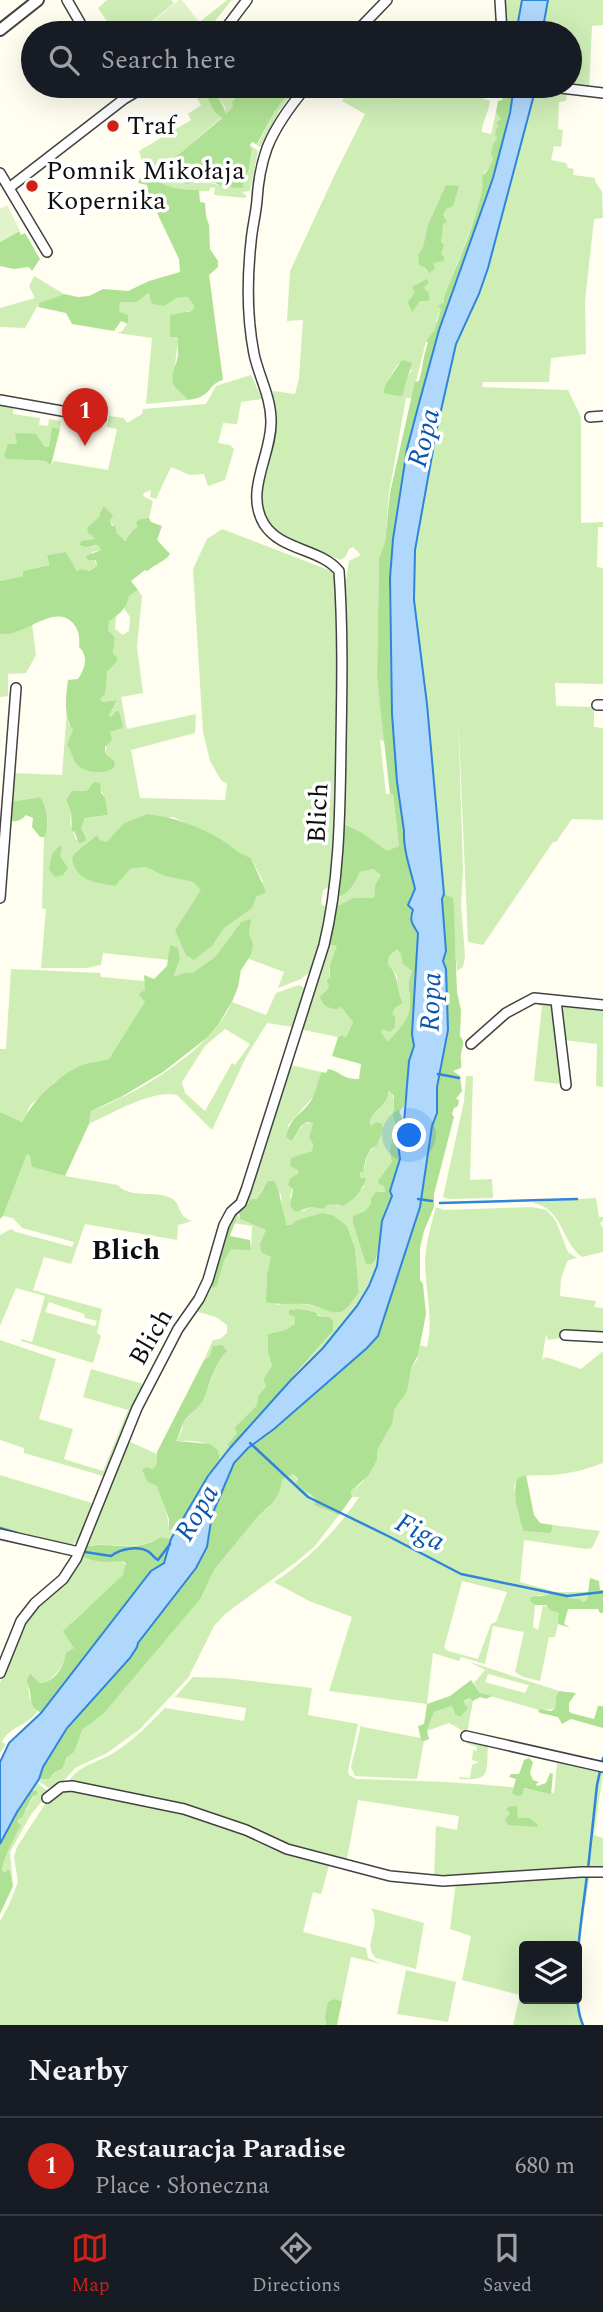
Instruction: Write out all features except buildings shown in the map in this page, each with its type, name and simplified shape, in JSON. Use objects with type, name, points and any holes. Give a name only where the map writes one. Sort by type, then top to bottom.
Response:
[{"type":"street","points":[[0,30],[38,0]]},
{"type":"street","points":[[67,0],[79,21]]},
{"type":"street","points":[[231,21],[247,0]]},
{"type":"street","points":[[367,21],[387,0]]},
{"type":"street","points":[[500,0],[501,21]]},
{"type":"street","points":[[582,91],[603,93]]},
{"type":"street","name":"Blich","points":[[79,1552],[137,1408],[178,1329],[199,1299],[208,1280],[224,1225],[231,1212],[241,1203],[324,945],[331,914],[341,797],[343,690],[340,571],[332,563],[278,539],[265,524],[258,509],[256,494],[271,434],[271,405],[254,354],[249,304],[251,243],[262,163],[280,122],[298,98]]},
{"type":"street","points":[[9,188],[124,99]]},
{"type":"street","points":[[0,173],[47,252]]},
{"type":"street","points":[[0,400],[101,418]]},
{"type":"street","points":[[590,417],[603,416]]},
{"type":"street","points":[[0,898],[16,688]]},
{"type":"street","points":[[471,1044],[506,1013],[522,1003],[540,998],[603,1005]]},
{"type":"street","points":[[556,1001],[566,1085]]},
{"type":"street","points":[[565,1335],[603,1337]]},
{"type":"street","points":[[0,1534],[79,1552],[71,1569],[35,1603],[21,1621],[0,1673]]},
{"type":"street","points":[[466,1736],[598,1766]]},
{"type":"street","points":[[47,1798],[61,1787],[72,1786],[170,1805],[238,1827],[309,1856],[390,1876],[443,1881],[598,1872]]},
{"type":"green space","points":[[107,0],[171,0],[174,3],[152,21],[107,21],[98,8]]},
{"type":"green space","points":[[182,0],[198,21],[153,21]]},
{"type":"green space","points":[[227,0],[232,0],[215,21],[201,21]]},
{"type":"green space","points":[[504,0],[522,0],[518,21],[505,21]]},
{"type":"green space","points":[[548,0],[603,0],[603,25],[592,26],[589,92],[582,90],[582,21],[544,21]]},
{"type":"green space","points":[[197,98],[209,98],[222,117],[156,170],[181,182],[210,183],[223,187],[246,175],[252,148],[249,146],[252,142],[250,145],[258,151],[250,191],[242,192],[247,196],[245,198],[214,195],[215,188],[211,187],[209,191],[170,188],[147,177],[139,151],[191,120],[188,114],[201,105]]},
{"type":"green space","points":[[207,98],[218,98],[226,114],[233,107],[232,102],[236,98],[285,98],[257,144],[252,142],[249,146],[252,148],[249,169],[242,188],[199,181],[187,184],[156,170],[222,118],[215,112]]},
{"type":"green space","points":[[218,98],[237,98],[232,102],[234,107],[226,115],[225,107]]},
{"type":"green space","points":[[285,98],[289,98],[279,111],[260,147],[252,142],[258,144],[275,111]]},
{"type":"green space","points":[[344,98],[482,98],[490,101],[482,132],[491,134],[496,112],[501,119],[499,137],[491,155],[493,159],[488,170],[484,172],[480,205],[444,297],[434,332],[426,341],[412,398],[406,398],[389,493],[385,542],[379,558],[377,678],[385,743],[380,739],[386,794],[393,794],[399,846],[387,852],[361,832],[342,823],[344,582],[349,561],[361,555],[353,547],[341,560],[276,533],[265,521],[260,501],[273,391],[295,394],[299,378],[303,320],[287,321],[290,271],[365,114],[342,101]],"holes":[[[398,364],[412,370],[402,397],[383,393]]]},
{"type":"green space","points":[[511,98],[491,185],[443,317],[421,394],[401,485],[392,547],[391,689],[405,846],[415,889],[410,897],[413,910],[410,916],[418,933],[417,974],[412,1033],[414,1046],[409,1061],[404,1107],[399,1111],[404,1123],[398,1144],[400,1159],[390,1191],[392,1196],[386,1208],[376,1259],[372,1264],[366,1264],[353,1216],[365,1211],[376,1192],[385,1192],[384,1186],[378,1181],[392,1162],[390,1148],[395,1127],[392,1114],[394,1096],[389,1091],[385,1102],[372,1118],[370,1126],[377,1122],[382,1124],[383,1131],[377,1145],[366,1158],[363,1172],[360,1172],[361,1178],[366,1178],[363,1187],[343,1206],[327,1205],[324,1209],[311,1207],[295,1212],[290,1206],[293,1189],[288,1185],[298,1170],[290,1166],[291,1158],[312,1151],[313,1144],[309,1138],[313,1123],[307,1122],[301,1126],[292,1141],[286,1137],[294,1119],[312,1099],[322,1072],[326,1073],[328,1069],[348,1078],[359,1079],[361,1064],[332,1056],[338,1037],[346,1037],[353,1022],[340,1006],[338,1009],[329,1008],[320,997],[329,987],[327,980],[330,977],[330,964],[337,946],[325,944],[333,908],[353,898],[374,898],[375,885],[381,875],[373,869],[360,872],[350,889],[334,898],[342,823],[361,832],[387,851],[399,846],[393,794],[390,794],[377,678],[379,558],[385,542],[390,493],[415,382],[419,381],[428,343],[426,341],[434,331],[441,309],[438,306],[444,302],[475,218],[480,201],[482,176],[493,159],[493,144],[498,137],[495,136],[499,126],[496,123],[501,119],[496,112],[498,101]],"holes":[[[397,949],[403,964],[412,971],[409,1010],[405,1021],[388,1042],[381,1032],[383,1029],[390,1032],[395,1027],[395,1017],[392,1014],[395,1008],[403,1003],[395,974],[388,964],[389,956]]]},
{"type":"green space","points":[[533,98],[566,98],[566,101],[559,102],[558,129],[563,130],[561,147],[554,146],[551,160],[566,163],[568,168],[574,169],[573,175],[595,178],[602,192],[603,218],[594,219],[585,301],[586,354],[551,358],[549,382],[483,382],[482,387],[568,390],[581,417],[581,523],[603,522],[603,527],[598,527],[597,567],[603,568],[603,684],[555,683],[556,706],[594,707],[594,727],[603,728],[603,820],[572,819],[556,842],[553,842],[483,945],[468,942],[458,711],[463,871],[461,905],[465,956],[463,967],[457,971],[452,898],[444,894],[427,704],[414,600],[415,550],[419,525],[423,525],[419,524],[456,344],[488,268]]},
{"type":"green space","points":[[152,176],[174,188],[199,190],[200,202],[205,203],[210,249],[218,261],[218,267],[209,275],[223,380],[214,384],[202,396],[188,400],[173,383],[178,358],[178,337],[170,337],[170,315],[192,311],[194,306],[188,297],[177,298],[164,306],[152,304],[149,293],[137,302],[120,302],[119,312],[128,315],[128,324],[121,321],[114,331],[72,324],[66,313],[38,307],[39,303],[64,294],[78,297],[89,296],[103,289],[128,291],[149,281],[180,272],[179,259],[149,196],[147,185],[138,183],[140,178]]},
{"type":"green space","points":[[446,185],[459,186],[453,206],[446,209],[443,215],[447,222],[443,224],[441,242],[444,245],[441,254],[444,261],[433,263],[435,269],[429,273],[419,265],[418,254],[423,248],[428,225]]},
{"type":"green space","points":[[7,205],[20,231],[0,242],[0,209]]},
{"type":"green space","points":[[19,231],[21,235],[25,233],[40,259],[32,271],[29,267],[14,269],[0,266],[0,242]]},
{"type":"green space","points":[[34,276],[64,294],[39,303],[25,328],[0,327],[0,308],[35,298],[29,286]]},
{"type":"green space","points":[[427,279],[429,283],[423,288],[429,293],[429,301],[420,301],[412,312],[408,302],[415,292],[412,287]]},
{"type":"green space","points":[[150,293],[170,302],[188,297],[194,306],[192,311],[187,311],[176,360],[177,390],[187,396],[188,400],[146,404],[152,338],[117,333],[128,323],[118,312],[120,302],[137,302]]},
{"type":"green space","points":[[402,360],[412,363],[402,397],[383,393],[385,385]]},
{"type":"green space","points":[[251,375],[262,399],[241,402],[237,424],[223,423],[218,443],[230,445],[234,449],[225,480],[208,486],[204,474],[190,475],[171,467],[156,499],[150,497],[151,490],[144,493],[143,496],[153,501],[149,518],[136,522],[137,528],[127,540],[121,539],[110,520],[101,516],[94,521],[92,535],[96,539],[92,541],[92,547],[98,545],[102,550],[92,552],[97,566],[88,571],[77,571],[66,552],[47,555],[49,565],[23,571],[23,576],[0,581],[0,405],[13,407],[13,414],[40,418],[39,425],[48,426],[49,419],[61,421],[60,429],[52,427],[49,448],[17,439],[17,444],[7,459],[45,461],[51,465],[54,461],[108,470],[117,429],[107,427],[109,416],[124,418],[127,423],[142,414],[143,409],[206,404],[216,386]]},
{"type":"green space","points":[[52,427],[60,429],[51,465],[45,461],[7,459],[4,456],[8,444],[17,444],[15,433],[36,434],[45,447],[49,447]]},
{"type":"green space","points":[[104,506],[113,516],[110,520],[112,526],[115,526],[117,533],[125,541],[137,528],[136,522],[139,519],[149,518],[151,522],[162,526],[157,540],[170,554],[131,581],[138,590],[129,596],[122,611],[109,621],[108,630],[115,637],[113,654],[118,658],[107,672],[105,694],[100,699],[103,702],[117,700],[109,716],[119,711],[123,725],[122,728],[110,732],[112,740],[105,747],[105,753],[115,762],[114,768],[99,772],[78,766],[67,745],[73,730],[66,712],[68,680],[78,679],[85,663],[76,628],[66,618],[52,617],[14,633],[0,634],[0,581],[23,576],[23,571],[49,565],[47,555],[66,552],[77,571],[89,571],[97,566],[96,560],[88,560],[86,556],[101,550],[98,545],[80,545],[81,541],[95,539],[87,528],[100,516]]},
{"type":"green space","points":[[222,529],[331,571],[334,577],[338,693],[335,695],[336,799],[329,887],[323,890],[321,904],[328,908],[311,971],[301,979],[278,988],[284,972],[249,959],[250,920],[241,922],[215,957],[192,973],[187,972],[172,978],[180,959],[170,946],[169,960],[103,953],[101,965],[86,968],[41,968],[46,909],[42,908],[47,817],[40,797],[10,802],[12,773],[62,775],[67,710],[68,722],[73,730],[73,759],[109,756],[105,753],[110,732],[123,725],[119,711],[109,716],[117,700],[103,702],[100,699],[107,672],[115,664],[115,637],[108,630],[109,621],[116,616],[115,629],[123,635],[129,631],[130,617],[124,608],[129,596],[138,590],[142,596],[137,647],[143,693],[121,697],[127,729],[196,714],[195,733],[131,750],[140,798],[225,800],[227,784],[221,780],[210,761],[203,732],[193,569],[207,539]],"holes":[[[90,786],[100,789],[105,797],[108,815],[85,818],[81,828],[83,834],[76,840],[70,822],[71,811],[78,792],[86,791]],[[173,817],[251,858],[263,881],[256,897],[224,928],[213,945],[175,930],[202,890],[193,882],[164,876],[146,867],[130,869],[76,852],[97,835],[107,843],[123,825]]]},
{"type":"green space","points":[[32,624],[36,655],[26,673],[8,674],[8,696],[0,697],[0,634],[17,632]]},
{"type":"green space","points":[[94,782],[100,783],[108,815],[85,818],[81,828],[86,838],[79,843],[74,831],[72,832],[71,811],[66,800],[72,791],[86,791]]},
{"type":"green space","points":[[40,797],[47,816],[45,837],[40,837],[32,827],[33,818],[26,815],[18,821],[9,821],[10,802]]},
{"type":"green space","points":[[147,814],[195,826],[251,858],[266,892],[256,897],[252,908],[224,928],[213,945],[194,960],[186,955],[175,930],[201,890],[193,882],[164,876],[146,867],[130,869],[115,886],[88,880],[74,866],[72,858],[76,852],[97,835],[100,840],[107,842],[123,824]]},
{"type":"green space","points":[[59,846],[62,847],[60,856],[68,868],[63,875],[55,877],[49,870],[52,854]]},
{"type":"green space","points":[[373,869],[382,875],[375,885],[374,898],[353,898],[333,908],[334,898],[350,889],[360,872]]},
{"type":"green space","points":[[444,894],[453,898],[457,992],[461,1010],[460,1036],[463,1043],[461,1068],[453,1071],[460,1076],[462,1091],[456,1099],[459,1100],[458,1106],[452,1114],[454,1117],[434,1194],[434,1207],[420,1248],[420,1280],[423,1284],[426,1314],[418,1355],[411,1369],[407,1391],[394,1410],[392,1424],[377,1451],[377,1460],[368,1476],[351,1491],[352,1497],[339,1515],[314,1505],[316,1499],[296,1484],[298,1479],[293,1474],[282,1480],[275,1500],[259,1515],[214,1570],[201,1598],[104,1713],[82,1730],[74,1752],[67,1757],[62,1769],[49,1779],[39,1779],[45,1763],[66,1731],[129,1658],[137,1643],[196,1568],[212,1515],[234,1463],[378,1336],[420,1207],[435,1119],[437,1087],[448,1030],[446,969],[443,961],[446,951],[442,899]]},
{"type":"green space","points":[[251,919],[251,955],[241,970],[232,1002],[208,1037],[163,1072],[91,1111],[89,1124],[65,1176],[32,1167],[27,1154],[0,1219],[0,1112],[22,1122],[40,1097],[64,1075],[82,1065],[109,1059],[145,1002],[138,994],[145,990],[144,975],[154,979],[167,966],[170,945],[178,948],[180,959],[173,977],[192,973],[215,957],[241,922]]},
{"type":"green space","points":[[325,944],[338,946],[330,964],[329,987],[323,993],[340,1006],[353,1022],[346,1037],[299,1029]]},
{"type":"green space","points":[[397,948],[412,971],[409,985],[410,1004],[405,1021],[388,1043],[381,1032],[395,1008],[403,1003],[397,976],[388,964],[389,956]]},
{"type":"green space","points":[[11,969],[100,973],[101,977],[144,981],[146,986],[145,991],[138,994],[145,1002],[141,1011],[109,1059],[54,1082],[44,1095],[31,1104],[22,1122],[0,1112],[0,1049],[6,1049]]},
{"type":"green space","points":[[299,985],[305,988],[293,1027],[267,1023],[246,1057],[212,1130],[177,1095],[167,1094],[144,1099],[89,1124],[91,1111],[151,1081],[191,1053],[222,1019],[232,1002],[266,1015],[276,993]],"holes":[[[225,1029],[250,1044],[235,1065],[232,1063],[205,1111],[185,1093],[182,1082],[205,1046]]]},
{"type":"green space","points":[[539,1001],[551,1004],[561,1084],[534,1081],[542,1006]]},
{"type":"green space","points":[[568,1005],[603,1009],[603,1087],[596,1086],[597,1044],[564,1040],[559,1009]]},
{"type":"green space","points":[[286,1064],[322,1072],[313,1097],[288,1125],[292,1141],[302,1126],[313,1123],[309,1138],[313,1144],[312,1151],[300,1166],[290,1197],[303,1211],[311,1207],[324,1209],[327,1205],[351,1197],[364,1187],[360,1172],[383,1131],[370,1126],[372,1118],[390,1091],[393,1096],[392,1114],[395,1127],[391,1149],[392,1162],[379,1184],[384,1185],[385,1192],[365,1211],[353,1217],[366,1264],[372,1264],[376,1259],[374,1273],[357,1306],[343,1324],[290,1381],[333,1331],[329,1317],[289,1310],[295,1317],[295,1324],[285,1330],[268,1334],[268,1353],[272,1367],[263,1380],[266,1386],[258,1396],[257,1405],[234,1428],[237,1433],[227,1445],[230,1448],[220,1461],[218,1450],[209,1445],[192,1441],[176,1442],[183,1422],[205,1394],[212,1378],[218,1359],[210,1356],[204,1360],[213,1340],[220,1339],[227,1333],[227,1325],[216,1317],[195,1311],[212,1277],[212,1287],[217,1286],[224,1261],[231,1249],[251,1249],[252,1226],[233,1223],[237,1213],[240,1219],[266,1230],[264,1238],[272,1257],[266,1288],[277,1305],[293,1302],[315,1306],[359,1292],[355,1248],[347,1226],[333,1215],[322,1213],[286,1225],[281,1194],[263,1188],[257,1199],[246,1207],[242,1204]]},
{"type":"green space","points":[[466,1076],[473,1076],[470,1180],[492,1179],[493,1198],[443,1197],[464,1101]]},
{"type":"green space","points":[[27,1154],[30,1155],[33,1167],[65,1176],[118,1185],[129,1192],[171,1198],[181,1213],[192,1221],[178,1225],[177,1240],[85,1224],[71,1264],[44,1257],[33,1290],[102,1309],[97,1333],[101,1336],[93,1363],[21,1341],[32,1342],[45,1296],[16,1288],[0,1326],[0,1235],[11,1229],[72,1247],[74,1242],[22,1228],[13,1218],[3,1216]],"holes":[[[49,1302],[84,1314],[85,1318],[97,1321],[95,1326],[45,1312]]]},
{"type":"green space","points":[[268,1181],[274,1181],[277,1188],[286,1225],[322,1213],[333,1215],[347,1226],[355,1248],[359,1292],[344,1310],[336,1312],[312,1305],[266,1302],[271,1257],[261,1252],[260,1244],[266,1230],[240,1219],[239,1212],[251,1199],[257,1199]]},
{"type":"green space","points":[[596,1198],[599,1217],[603,1217],[600,1223],[603,1228],[603,1252],[582,1257],[575,1251],[550,1211],[533,1203],[533,1202]]},
{"type":"green space","points":[[436,1207],[444,1210],[532,1207],[546,1210],[556,1221],[568,1252],[577,1258],[568,1260],[561,1278],[560,1296],[596,1301],[594,1307],[603,1308],[603,1336],[561,1334],[561,1338],[548,1340],[546,1334],[542,1360],[546,1357],[581,1369],[603,1351],[603,1463],[565,1474],[517,1478],[514,1486],[518,1515],[551,1533],[553,1525],[600,1531],[592,1548],[586,1549],[524,1540],[520,1582],[556,1592],[588,1592],[587,1600],[582,1602],[569,1598],[566,1594],[552,1592],[549,1595],[539,1595],[531,1601],[535,1605],[533,1627],[538,1630],[543,1605],[560,1616],[555,1637],[549,1637],[540,1681],[515,1672],[524,1632],[493,1626],[485,1664],[461,1657],[459,1661],[433,1653],[427,1704],[329,1691],[352,1617],[309,1601],[274,1582],[321,1544],[359,1497],[352,1497],[351,1491],[362,1483],[377,1460],[377,1451],[389,1430],[394,1410],[402,1398],[420,1345],[427,1347],[429,1315],[425,1261]],"holes":[[[462,1581],[507,1592],[478,1659],[444,1648]]]},
{"type":"green space","points":[[234,1212],[237,1216],[230,1236],[250,1240],[251,1250],[231,1249],[224,1261],[217,1286],[212,1288],[212,1277],[221,1244]]},
{"type":"green space","points":[[298,1309],[329,1317],[333,1321],[333,1331],[230,1448],[227,1445],[237,1433],[234,1428],[257,1405],[258,1396],[266,1386],[263,1380],[272,1366],[268,1353],[268,1334],[285,1330],[295,1324],[295,1317],[289,1314],[289,1310]]},
{"type":"green space","points":[[0,1340],[56,1359],[39,1419],[73,1429],[64,1459],[103,1471],[128,1410],[83,1397],[91,1369],[144,1386],[79,1540],[70,1546],[0,1529],[0,1475],[92,1503],[103,1476],[24,1453],[24,1448],[0,1440]]},
{"type":"green space","points":[[222,1345],[227,1351],[215,1368],[203,1400],[184,1421],[176,1441],[210,1444],[218,1450],[220,1461],[208,1476],[178,1529],[169,1530],[169,1519],[157,1486],[148,1482],[142,1470],[146,1467],[153,1469],[157,1463],[157,1452],[204,1360],[210,1356],[213,1346]]},
{"type":"green space","points":[[126,1440],[157,1454],[157,1463],[153,1469],[169,1530],[178,1529],[171,1539],[161,1537],[141,1545],[86,1547]]},
{"type":"green space","points":[[293,1474],[323,1509],[339,1515],[314,1547],[225,1614],[214,1626],[188,1678],[139,1730],[107,1753],[75,1768],[62,1783],[49,1788],[38,1781],[49,1779],[65,1762],[82,1730],[104,1712],[201,1598],[214,1570],[259,1515],[268,1508],[282,1480]]},
{"type":"green space","points":[[526,1475],[534,1515],[540,1523],[553,1525],[551,1533],[524,1531],[515,1491],[517,1478]]},
{"type":"green space","points":[[161,1537],[171,1539],[164,1563],[151,1571],[41,1713],[32,1704],[27,1682],[30,1673],[40,1683],[54,1677],[61,1668],[66,1653],[74,1648],[63,1631],[123,1575],[126,1563],[82,1557],[85,1547],[141,1545]]},
{"type":"green space","points":[[82,1557],[100,1561],[119,1560],[127,1565],[123,1576],[72,1622],[74,1648],[51,1679],[40,1683],[30,1673],[29,1695],[38,1710],[30,1720],[5,1737],[2,1742],[6,1744],[0,1753],[0,1683],[16,1641],[30,1614],[73,1573]]},
{"type":"green space","points":[[590,1578],[599,1581],[600,1590],[603,1590],[603,1613],[598,1609],[568,1609],[564,1624],[570,1628],[558,1624],[559,1613],[550,1610],[546,1605],[535,1605],[530,1601],[531,1597],[549,1595],[551,1592],[566,1594],[569,1598],[583,1602],[587,1600]]},
{"type":"green space","points":[[470,1662],[559,1691],[555,1709],[539,1710],[480,1693],[474,1683],[485,1670]],"holes":[[[488,1674],[529,1685],[525,1693],[485,1682]]]},
{"type":"green space","points":[[193,1677],[312,1688],[308,1715],[358,1724],[348,1771],[349,1775],[356,1779],[480,1784],[554,1793],[557,1763],[603,1773],[594,1835],[603,1838],[603,1871],[434,1878],[436,1826],[457,1830],[459,1816],[358,1800],[346,1864],[288,1847],[254,1831],[73,1785],[69,1781],[84,1767],[129,1742],[165,1708],[244,1721],[246,1708],[175,1697]]},
{"type":"green space","points":[[471,1680],[480,1693],[492,1696],[464,1701],[468,1708],[460,1717],[455,1714],[452,1706],[434,1712],[427,1731],[429,1739],[421,1740],[418,1726],[424,1724],[427,1704],[450,1696]]},
{"type":"green space","points":[[559,1691],[576,1693],[569,1703],[571,1713],[594,1719],[598,1706],[603,1706],[603,1728],[571,1719],[562,1724],[558,1717],[540,1713],[540,1709],[555,1709]]},
{"type":"green space","points":[[471,1698],[473,1701],[467,1733],[449,1723],[427,1731],[434,1712],[452,1706],[455,1714],[465,1705],[464,1702]]},
{"type":"green space","points":[[361,1725],[421,1738],[424,1741],[417,1779],[355,1776],[351,1767]]},
{"type":"green space","points":[[467,1740],[488,1744],[487,1768],[482,1776],[477,1778],[459,1779],[470,1778],[472,1765],[479,1762],[472,1760],[473,1750],[476,1751],[477,1747],[466,1743]]},
{"type":"green space","points":[[529,1758],[533,1762],[530,1773],[533,1780],[539,1782],[537,1786],[546,1783],[550,1773],[553,1774],[551,1794],[524,1788],[522,1795],[512,1793],[516,1779],[509,1777],[511,1774],[519,1774],[524,1760]]},
{"type":"green space","points":[[37,1783],[49,1792],[30,1816],[10,1852],[13,1886],[10,1871],[5,1873],[2,1870],[9,1844],[19,1830],[19,1818],[27,1809],[36,1791],[32,1790]]},
{"type":"green space","points":[[65,1789],[170,1808],[330,1863],[321,1894],[313,1892],[303,1932],[366,1948],[368,1958],[381,1964],[351,1957],[342,2001],[334,1999],[325,2017],[326,2025],[0,2025],[0,1921],[18,1882],[14,1857],[17,1847],[49,1798]]},
{"type":"green space","points":[[32,1790],[37,1791],[37,1795],[33,1796],[19,1819],[21,1826],[2,1870],[5,1873],[10,1871],[13,1886],[0,1914],[0,1844]]},
{"type":"green space","points":[[517,1806],[518,1818],[529,1818],[538,1827],[508,1825],[505,1820],[510,1813],[506,1809]]},
{"type":"green space","points":[[590,1874],[581,1941],[519,1941],[519,1995],[462,1980],[471,1936],[450,1929],[456,1882]]},
{"type":"green space","points":[[371,1908],[424,1923],[416,1969],[376,1958],[372,1953],[371,1941],[375,1922]]},
{"type":"green space","points":[[406,1970],[456,1982],[448,2022],[397,2014]]},
{"type":"green space","points":[[334,1999],[342,2001],[337,2025],[326,2025],[328,2002]]},
{"type":"green space","points":[[519,1999],[519,2004],[579,2004],[584,2025],[513,2025]]},
{"type":"water","points":[[522,0],[548,0],[544,21],[518,21]]},
{"type":"water","name":"Ropa","points":[[512,98],[533,98],[488,268],[456,344],[437,428],[415,550],[414,600],[427,704],[444,894],[442,899],[446,951],[443,961],[446,969],[448,1030],[437,1087],[437,1113],[432,1126],[420,1207],[378,1336],[234,1463],[212,1515],[207,1547],[196,1568],[138,1643],[130,1658],[67,1728],[0,1844],[0,1762],[9,1743],[41,1713],[151,1571],[164,1563],[171,1539],[208,1476],[290,1381],[323,1348],[357,1306],[377,1266],[382,1221],[392,1196],[390,1191],[400,1159],[398,1144],[404,1123],[409,1061],[414,1046],[412,1034],[418,933],[412,922],[413,910],[408,905],[415,889],[405,846],[392,714],[390,578],[393,539],[407,449],[439,330],[493,178]]},
{"type":"waterway","points":[[438,1074],[459,1078]]},
{"type":"waterway","points":[[418,1199],[432,1201]]},
{"type":"waterway","points":[[440,1203],[577,1199]]},
{"type":"waterway","name":"Figa","points":[[250,1443],[308,1497],[461,1574],[567,1596],[603,1592]]},
{"type":"waterway","points":[[0,1528],[17,1533]]},
{"type":"waterway","name":"Ropa","points":[[85,1552],[111,1556],[119,1551],[135,1548],[149,1552],[158,1560],[170,1544]]},
{"type":"waterway","points":[[588,1869],[597,1785],[603,1758]]},
{"type":"waterway","points":[[583,2025],[579,2011],[577,1973],[587,1875]]},
{"type":"place","name":"Traf","points":[[113,126]]},
{"type":"place","name":"Pomnik Mikołaja Kopernika","points":[[32,186]]},
{"type":"place","name":"Restauracja Paradise","points":[[85,446]]},
{"type":"district","name":"Blich","points":[[126,1250]]}]
